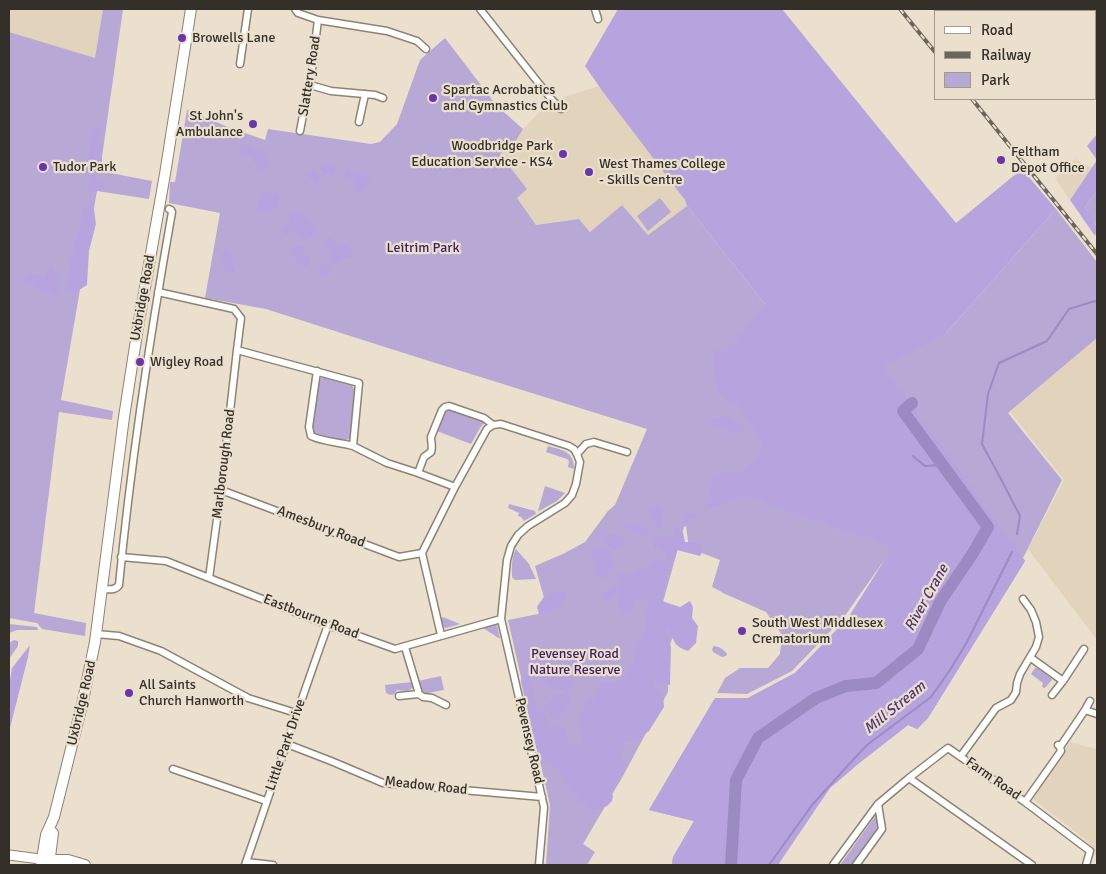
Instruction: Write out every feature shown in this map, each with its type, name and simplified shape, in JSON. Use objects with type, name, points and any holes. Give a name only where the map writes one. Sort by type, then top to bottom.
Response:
[{"type":"main road","name":"Uxbridge Road","points":[[48,863],[54,817],[90,672],[125,408],[166,174],[191,9]]},
{"type":"main road","points":[[9,855],[48,863],[68,860],[90,865]]},
{"type":"street","points":[[240,64],[248,9]]},
{"type":"street","points":[[295,9],[298,13],[318,20],[387,31],[418,41],[426,49]]},
{"type":"street","points":[[480,9],[561,109]]},
{"type":"street","points":[[595,9],[598,19]]},
{"type":"street","name":"Slattery Road","points":[[300,131],[310,85],[318,20]]},
{"type":"street","points":[[418,41],[424,35]]},
{"type":"street","points":[[310,85],[331,91],[375,95],[383,98]]},
{"type":"street","points":[[359,122],[365,94]]},
{"type":"street","name":"Uxbridge Road","points":[[102,589],[113,590],[119,585],[142,389],[172,212],[169,209]]},
{"type":"street","points":[[158,292],[234,308],[241,318],[237,350],[362,384],[353,446]]},
{"type":"street","name":"Marlborough Road","points":[[210,578],[237,350]]},
{"type":"street","points":[[317,371],[309,428],[311,436],[319,440],[341,442],[353,446],[387,463],[455,487]]},
{"type":"street","points":[[418,473],[424,457],[431,452],[431,437],[445,407],[449,406],[484,418],[493,425]]},
{"type":"street","points":[[440,636],[422,553],[487,429],[493,425],[501,424],[569,446],[577,454],[580,468],[572,495],[565,503],[528,526],[511,546],[501,619]]},
{"type":"street","points":[[577,454],[586,444],[594,442],[627,452]]},
{"type":"street","name":"Amesbury Road","points":[[221,490],[398,557],[422,553]]},
{"type":"street","name":"Eastbourne Road","points":[[121,558],[166,561],[328,625],[395,649],[501,619]]},
{"type":"street","points":[[1023,599],[1031,610],[1039,637],[1031,658],[1063,681]]},
{"type":"street","name":"Pevensey Road","points":[[501,619],[544,808],[540,865]]},
{"type":"street","name":"Little Park Drive","points":[[245,864],[328,625]]},
{"type":"street","points":[[96,634],[119,636],[161,651],[248,698],[296,713]]},
{"type":"street","points":[[405,647],[419,694]]},
{"type":"street","points":[[1052,695],[1084,649]]},
{"type":"street","name":"Farm Road","points":[[961,756],[996,708],[1010,700],[1016,692],[1020,674],[1031,658]]},
{"type":"street","points":[[399,696],[419,694],[446,705]]},
{"type":"street","name":"Farm Road","points":[[1025,802],[1061,751],[1059,746],[1090,701]]},
{"type":"street","points":[[1085,710],[1097,714]]},
{"type":"street","name":"Meadow Road","points":[[287,744],[383,783],[542,797]]},
{"type":"street","name":"Farm Road","points":[[909,778],[948,748],[1090,851],[1086,865]]},
{"type":"street","points":[[173,769],[266,801]]},
{"type":"street","points":[[833,865],[878,804],[909,778],[1032,865]]},
{"type":"street","points":[[856,865],[882,829],[878,804]]},
{"type":"street","points":[[245,864],[274,865]]},
{"type":"shaded area","name":"Tudor Park","points":[[9,9],[103,9],[60,281],[9,276]]},
{"type":"shaded area","name":"West Thames College - Skills Centre","points":[[599,86],[686,200],[687,206],[648,235],[622,205],[590,232],[579,219],[536,225],[516,197],[527,189],[500,154],[515,142],[523,129],[549,102]]},
{"type":"shaded area","points":[[1075,159],[1092,168],[1070,200],[1055,178]]},
{"type":"shaded area","points":[[1097,338],[1097,640],[1028,549],[1064,480],[1010,412]]},
{"type":"shaded area","points":[[1070,742],[1097,749],[1097,856],[1093,855],[1094,849],[1086,840],[1033,799]]},
{"type":"green space","points":[[103,9],[123,9],[100,171],[152,181],[149,199],[97,191],[61,400],[113,411],[112,420],[59,412],[34,613],[86,623],[85,636],[42,629],[37,623],[9,618],[9,32],[95,58]]},
{"type":"green space","points":[[618,9],[782,9],[956,223],[1022,169],[1056,209],[946,333],[885,366],[886,370],[1025,561],[928,718],[917,729],[908,725],[830,788],[778,865],[672,865],[673,857],[694,821],[649,810],[715,698],[748,698],[795,673],[848,618],[893,548],[746,496],[700,511],[684,527],[685,512],[695,513],[709,503],[709,486],[723,470],[739,474],[758,458],[762,442],[738,406],[718,393],[714,370],[714,351],[729,348],[765,304],[687,206],[685,200],[585,66]]},
{"type":"green space","points":[[1097,9],[1097,31],[1096,10],[1077,10]]},
{"type":"green space","name":"Leitrim Park","points":[[445,38],[497,106],[523,129],[515,142],[500,154],[527,189],[517,198],[536,225],[579,219],[590,232],[622,205],[648,235],[687,206],[765,304],[946,333],[1056,209],[1097,262],[1097,338],[1008,413],[1062,480],[1023,558],[1025,561],[928,718],[917,729],[908,725],[830,788],[781,855],[672,865],[673,857],[694,821],[649,810],[715,698],[748,698],[795,673],[848,618],[885,559],[844,617],[792,671],[747,694],[717,693],[725,678],[740,668],[768,668],[780,654],[782,635],[766,612],[712,587],[720,560],[689,548],[686,526],[684,527],[663,602],[679,622],[669,647],[668,692],[623,776],[583,844],[595,852],[587,865],[546,865],[550,805],[508,620],[548,612],[535,566],[585,542],[608,511],[615,505],[647,429],[266,309],[205,298],[220,213],[169,203],[170,182],[175,182],[187,110],[265,140],[268,129],[371,144],[380,142],[397,124],[420,60]]},
{"type":"green space","points":[[101,127],[100,137],[96,141],[102,144],[102,164],[109,170],[107,175],[88,161],[93,128]]},
{"type":"green space","points":[[1097,134],[1097,160],[1087,146]]},
{"type":"green space","points":[[241,144],[263,150],[269,165],[261,173],[251,157],[239,155]]},
{"type":"green space","points":[[1097,160],[1097,191],[1085,207],[1096,224],[1095,236],[1070,200]]},
{"type":"green space","points":[[325,161],[336,168],[331,175],[323,174],[320,167]]},
{"type":"green space","points":[[313,169],[322,178],[317,184],[311,180],[308,174]]},
{"type":"green space","points":[[348,170],[367,173],[370,184],[362,193],[351,189],[355,183],[345,177]]},
{"type":"green space","points":[[94,174],[105,189],[92,192],[87,187],[89,178]]},
{"type":"green space","points":[[267,190],[279,197],[278,205],[271,213],[262,213],[256,208],[262,193]]},
{"type":"green space","points":[[1097,191],[1097,226],[1085,207]]},
{"type":"green space","points":[[660,198],[671,212],[648,231],[637,216]]},
{"type":"green space","points":[[93,202],[96,224],[89,251],[87,285],[73,294],[67,291],[71,259],[85,206]]},
{"type":"green space","points":[[302,211],[314,227],[315,236],[306,240],[300,238],[296,231],[291,230],[287,235],[281,231],[288,225],[292,212]]},
{"type":"green space","points":[[331,237],[335,242],[347,245],[351,258],[340,258],[339,263],[332,262],[332,257],[323,244]]},
{"type":"green space","points":[[296,246],[304,246],[308,251],[300,255],[309,257],[309,266],[304,267],[296,262],[295,256],[290,251]]},
{"type":"green space","points":[[226,249],[233,260],[232,265],[235,269],[233,275],[224,270],[221,254]]},
{"type":"green space","points":[[327,261],[330,265],[330,273],[322,278],[319,275]]},
{"type":"green space","points":[[50,267],[58,273],[57,296],[39,290],[23,280],[31,273],[46,276]]},
{"type":"green space","points":[[325,376],[351,383],[355,391],[352,437],[348,440],[316,434],[313,431],[318,383]]},
{"type":"green space","points":[[447,409],[482,420],[484,423],[471,444],[437,431],[444,411]]},
{"type":"green space","points":[[729,416],[744,427],[732,436],[716,426],[711,419]]},
{"type":"green space","points":[[548,446],[566,452],[572,458],[574,469],[568,467],[569,461],[567,459],[546,452]]},
{"type":"green space","points":[[545,486],[565,493],[557,501],[538,511]]},
{"type":"green space","points":[[509,504],[535,511],[536,514],[524,521],[518,516],[519,513],[508,508]]},
{"type":"green space","points":[[657,505],[663,511],[662,529],[654,525],[651,515],[652,509]]},
{"type":"green space","points":[[624,522],[630,525],[634,523],[640,527],[644,526],[648,529],[647,537],[620,525]]},
{"type":"green space","points":[[678,526],[682,528],[685,542],[699,543],[703,550],[700,556],[677,550],[667,575],[667,585],[662,601],[680,607],[690,601],[693,607],[692,618],[698,626],[696,643],[688,651],[683,649],[676,643],[669,629],[665,630],[671,647],[670,685],[659,683],[653,677],[652,681],[663,695],[664,707],[649,731],[636,741],[624,743],[620,752],[625,765],[611,791],[612,801],[607,806],[597,810],[587,808],[569,789],[559,770],[539,760],[521,682],[522,673],[529,676],[538,711],[543,709],[548,720],[556,727],[564,726],[569,743],[574,746],[583,743],[580,729],[580,714],[587,699],[594,698],[600,682],[612,683],[622,680],[634,662],[637,641],[645,629],[646,612],[649,605],[644,599],[636,600],[630,613],[622,615],[618,599],[615,597],[606,602],[603,598],[607,590],[618,587],[616,575],[623,572],[625,576],[643,567],[650,567],[654,563],[656,556],[662,557],[664,562],[668,554],[653,548],[653,539],[661,535],[673,538]]},
{"type":"green space","points":[[609,534],[616,534],[623,540],[621,546],[616,549],[609,546],[603,540]]},
{"type":"green space","points":[[600,546],[611,551],[608,558],[614,564],[609,575],[601,579],[593,571],[597,565],[591,556],[592,548]]},
{"type":"green space","points":[[516,549],[529,564],[536,579],[515,580],[512,577],[514,552]]},
{"type":"green space","points":[[558,590],[563,591],[566,595],[559,609],[539,614],[537,607],[544,598]]},
{"type":"green space","points":[[443,617],[460,624],[446,628],[443,627],[441,619]]},
{"type":"green space","points":[[9,624],[37,627],[38,630],[17,630],[9,633]]},
{"type":"green space","points":[[497,624],[500,639],[483,628]]},
{"type":"green space","points":[[14,640],[18,641],[18,646],[9,659],[9,643]]},
{"type":"green space","points":[[30,645],[9,732],[9,682],[12,668]]},
{"type":"green space","name":"Pevensey Road Nature Reserve","points":[[576,646],[581,651],[582,656],[578,658],[581,660],[582,665],[579,669],[567,664],[558,671],[570,678],[573,685],[568,689],[567,693],[571,701],[560,720],[550,717],[544,707],[547,706],[554,696],[563,694],[565,691],[542,682],[538,675],[535,676],[528,668],[528,660],[543,654],[547,663],[567,655],[569,648]]},
{"type":"green space","points":[[714,646],[725,651],[726,656],[722,657],[713,652]]},
{"type":"green space","points":[[1035,668],[1052,680],[1045,688],[1042,687],[1043,683],[1031,674]]},
{"type":"green space","points":[[441,676],[444,690],[423,694],[420,691],[418,681]]},
{"type":"green space","points":[[412,682],[413,688],[407,691],[397,690],[395,694],[390,695],[386,693],[385,685]]},
{"type":"green space","points":[[876,815],[878,827],[852,865],[840,865]]},
{"type":"waterway","name":"Mill Stream","points":[[1017,534],[1020,516],[982,444],[988,394],[999,363],[1047,341],[1069,309],[1097,302]]},
{"type":"waterway","name":"River Crane","points":[[731,865],[736,780],[758,738],[816,698],[846,686],[876,683],[918,649],[940,602],[988,527],[903,411],[912,403]]},
{"type":"waterway","points":[[913,456],[925,466],[942,465]]},
{"type":"waterway","name":"Mill Stream","points":[[769,865],[812,805],[867,745],[931,697],[967,642],[1012,552]]},
{"type":"railway","points":[[900,9],[934,51]]},
{"type":"railway","points":[[973,100],[1097,254]]},
{"type":"place","name":"Browells Lane","points":[[182,38]]},
{"type":"place","name":"Spartac Acrobatics and Gymnastics Club","points":[[433,98]]},
{"type":"place","name":"St John's Ambulance","points":[[253,124]]},
{"type":"place","name":"Woodbridge Park Education Service - KS4","points":[[563,154]]},
{"type":"place","name":"Feltham Depot Office","points":[[1001,160]]},
{"type":"place","name":"Tudor Park","points":[[43,167]]},
{"type":"place","name":"West Thames College - Skills Centre","points":[[589,172]]},
{"type":"place","name":"Wigley Road","points":[[140,362]]},
{"type":"place","name":"South West Middlesex Crematorium","points":[[742,631]]},
{"type":"place","name":"All Saints Church Hanworth","points":[[129,693]]}]
